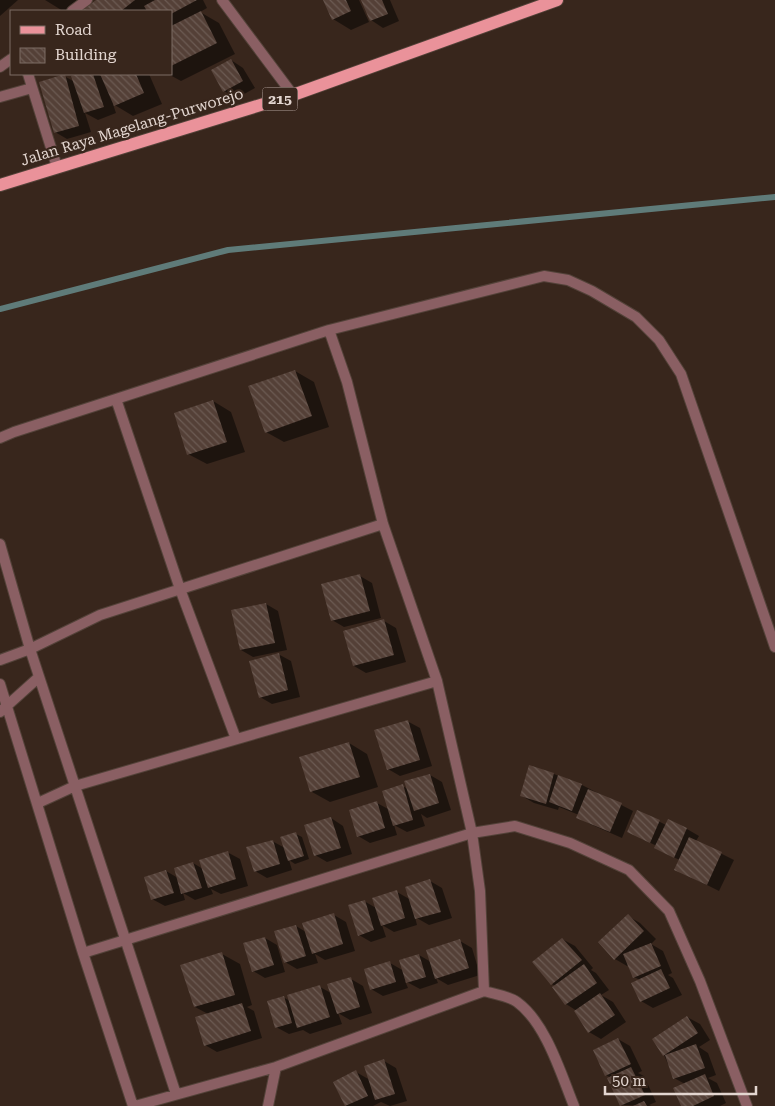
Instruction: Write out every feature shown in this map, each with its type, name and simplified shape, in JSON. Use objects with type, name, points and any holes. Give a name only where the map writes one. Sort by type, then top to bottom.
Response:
[{"type":"main road","name":"Jalan Raya Magelang-Purworejo","points":[[0,184],[293,95],[557,0]]},
{"type":"street","points":[[73,10],[86,0]]},
{"type":"street","points":[[222,0],[293,95]]},
{"type":"street","points":[[0,68],[10,60]]},
{"type":"street","points":[[28,75],[57,167]]},
{"type":"street","points":[[0,97],[32,88]]},
{"type":"street","points":[[0,438],[328,330],[544,276],[568,280],[592,290],[636,317],[659,340],[682,374],[775,647]]},
{"type":"street","points":[[328,330],[347,382],[383,524],[437,681],[472,833],[480,890],[484,992]]},
{"type":"street","points":[[116,399],[180,589],[236,740]]},
{"type":"street","points":[[0,660],[30,648],[100,614],[383,524]]},
{"type":"street","points":[[0,544],[30,648],[124,940],[176,1094]]},
{"type":"street","points":[[3,708],[39,676]]},
{"type":"street","points":[[38,802],[75,786],[437,681]]},
{"type":"street","points":[[0,684],[3,708],[38,802],[83,953],[134,1106],[276,1068],[484,992],[516,1001],[534,1019],[551,1049],[574,1106]]},
{"type":"street","points":[[83,953],[472,833],[515,826],[570,843],[629,870],[669,911],[700,981],[747,1106]]},
{"type":"street","points":[[268,1106],[276,1068]]},
{"type":"building","points":[[96,0],[135,0],[122,10],[83,10]]},
{"type":"building","points":[[155,0],[197,0],[172,13],[172,10],[146,10],[144,6]]},
{"type":"building","points":[[323,0],[346,0],[351,11],[332,20]]},
{"type":"building","points":[[361,0],[382,0],[388,14],[370,21]]},
{"type":"building","points":[[201,11],[217,43],[172,66],[172,26]]},
{"type":"building","points":[[231,59],[243,81],[223,92],[211,70]]},
{"type":"building","points":[[65,75],[79,126],[54,133],[39,82]]},
{"type":"building","points":[[93,75],[104,107],[84,113],[71,76]]},
{"type":"building","points":[[100,75],[136,75],[144,93],[114,106]]},
{"type":"building","points":[[295,370],[312,416],[265,433],[248,386]]},
{"type":"building","points":[[213,400],[227,442],[187,455],[174,413]]},
{"type":"building","points":[[360,574],[370,611],[331,621],[321,584]]},
{"type":"building","points":[[266,603],[275,643],[240,650],[231,610]]},
{"type":"building","points":[[384,619],[394,655],[353,666],[343,631]]},
{"type":"building","points":[[279,653],[288,690],[259,698],[249,661]]},
{"type":"building","points":[[408,720],[420,760],[387,770],[374,730]]},
{"type":"building","points":[[349,742],[360,777],[310,792],[299,757]]},
{"type":"building","points":[[529,765],[554,773],[546,804],[520,796]]},
{"type":"building","points":[[430,774],[439,803],[414,811],[404,781]]},
{"type":"building","points":[[558,775],[582,784],[572,811],[549,802]]},
{"type":"building","points":[[403,784],[413,820],[393,826],[382,791]]},
{"type":"building","points":[[588,789],[622,803],[610,832],[576,818]]},
{"type":"building","points":[[377,801],[385,828],[357,837],[349,810]]},
{"type":"building","points":[[637,810],[660,820],[650,843],[627,832]]},
{"type":"building","points":[[331,817],[341,848],[314,856],[304,825]]},
{"type":"building","points":[[668,819],[687,828],[674,858],[654,848]]},
{"type":"building","points":[[296,832],[304,856],[288,861],[280,837]]},
{"type":"building","points":[[689,837],[722,852],[707,885],[674,870]]},
{"type":"building","points":[[273,840],[280,864],[254,872],[246,847]]},
{"type":"building","points":[[228,851],[236,879],[208,888],[199,860]]},
{"type":"building","points":[[193,862],[202,888],[181,894],[174,868]]},
{"type":"building","points":[[166,870],[174,893],[151,900],[144,877]]},
{"type":"building","points":[[430,879],[441,912],[415,919],[405,887]]},
{"type":"building","points":[[397,890],[405,918],[381,926],[372,898]]},
{"type":"building","points":[[365,900],[374,930],[358,936],[348,905]]},
{"type":"building","points":[[334,913],[343,944],[312,954],[302,923]]},
{"type":"building","points":[[628,914],[644,931],[614,960],[598,942]]},
{"type":"building","points":[[296,925],[306,956],[284,963],[274,931]]},
{"type":"building","points":[[265,937],[274,965],[252,972],[243,943]]},
{"type":"building","points":[[562,938],[582,960],[551,985],[532,962]]},
{"type":"building","points":[[460,939],[469,968],[435,979],[426,950]]},
{"type":"building","points":[[651,943],[661,966],[633,978],[623,954]]},
{"type":"building","points":[[222,952],[235,995],[194,1007],[180,965]]},
{"type":"building","points":[[419,954],[426,977],[406,983],[399,960]]},
{"type":"building","points":[[390,961],[396,982],[370,990],[364,969]]},
{"type":"building","points":[[584,964],[597,983],[565,1005],[552,987]]},
{"type":"building","points":[[661,969],[670,988],[640,1002],[631,983]]},
{"type":"building","points":[[351,977],[360,1007],[337,1014],[327,984]]},
{"type":"building","points":[[320,985],[330,1017],[297,1028],[287,995]]},
{"type":"building","points":[[600,993],[615,1015],[588,1033],[574,1011]]},
{"type":"building","points":[[284,996],[292,1023],[275,1028],[267,1001]]},
{"type":"building","points":[[242,1003],[251,1031],[204,1046],[195,1017]]},
{"type":"building","points":[[687,1016],[698,1033],[663,1056],[652,1039]]},
{"type":"building","points":[[618,1038],[631,1064],[605,1076],[593,1050]]},
{"type":"building","points":[[696,1044],[705,1068],[673,1079],[665,1055]]},
{"type":"building","points":[[384,1059],[395,1094],[375,1100],[364,1066]]},
{"type":"building","points":[[631,1067],[645,1095],[620,1106],[607,1078]]},
{"type":"building","points":[[356,1070],[368,1096],[345,1106],[333,1082]]},
{"type":"building","points":[[705,1074],[714,1096],[693,1106],[681,1106],[673,1088]]},
{"type":"building","points":[[644,1101],[647,1106],[633,1106]]},
{"type":"waterway","points":[[0,309],[228,250],[775,197]]}]
